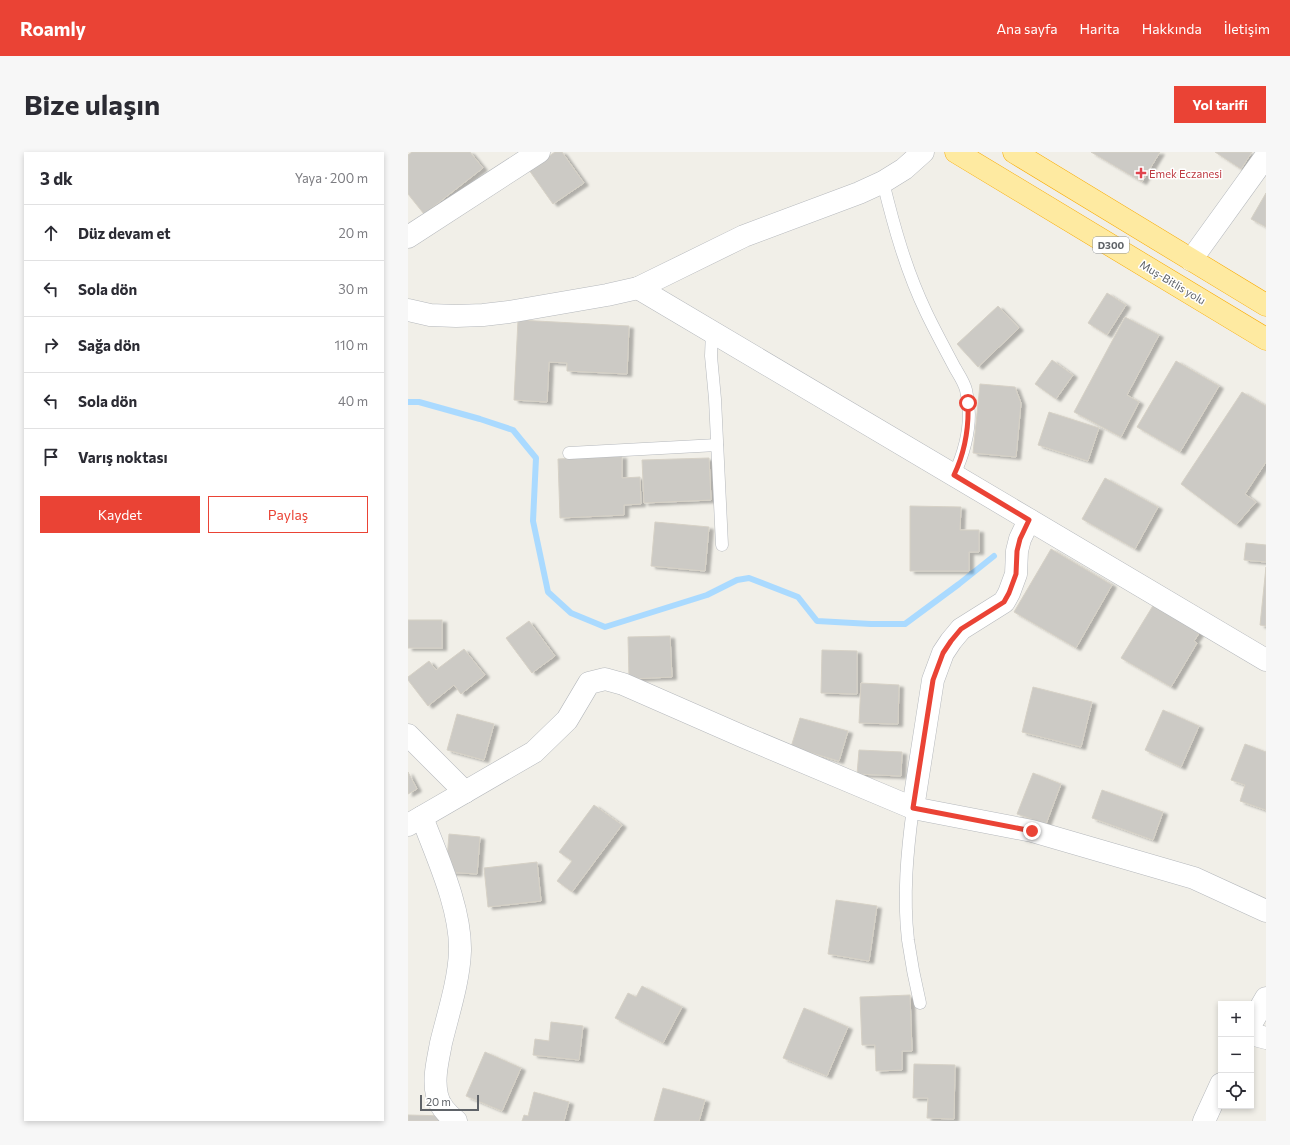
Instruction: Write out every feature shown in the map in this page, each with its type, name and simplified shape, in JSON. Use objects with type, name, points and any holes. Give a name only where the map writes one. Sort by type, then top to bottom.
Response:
[{"type":"highway","name":"Muş-Bitlis yolu","points":[[956,152],[1266,338]]},
{"type":"highway","name":"D300","points":[[1022,154],[1191,260],[1266,305]]},
{"type":"street","points":[[408,237],[539,152]]},
{"type":"street","points":[[408,310],[430,314],[456,316],[483,315],[607,295],[638,288],[744,236],[859,193],[884,182],[904,169],[923,152]]},
{"type":"street","points":[[1191,260],[1266,156]]},
{"type":"street","points":[[638,288],[1266,660]]},
{"type":"street","points":[[913,808],[933,680],[937,666],[943,653],[961,629],[1004,602],[1013,584],[1020,539],[1029,520]]},
{"type":"street","points":[[456,1121],[442,1107],[437,1096],[435,1086],[436,1065],[459,966],[459,936],[452,899],[415,821],[534,752],[567,720],[588,683],[605,679],[623,684],[913,808],[1032,831],[1194,878],[1266,911]]},
{"type":"street","points":[[408,735],[465,792]]},
{"type":"street","points":[[1254,1019],[1266,998]]},
{"type":"street","points":[[1254,1035],[1266,1038]]},
{"type":"street","points":[[1204,1121],[1218,1091]]},
{"type":"lane","points":[[884,182],[891,216],[913,283],[926,312],[966,388],[968,419],[967,434],[960,462],[954,475]]},
{"type":"lane","points":[[712,331],[711,356],[722,545]]},
{"type":"lane","points":[[569,454],[717,445]]},
{"type":"lane","points":[[913,808],[908,842],[906,907],[908,939],[920,1003]]},
{"type":"building","points":[[412,152],[470,152],[483,168],[424,214],[408,194],[408,155]]},
{"type":"building","points":[[555,152],[562,152],[584,183],[553,204],[529,170]]},
{"type":"building","points":[[1091,152],[1160,152],[1142,182]]},
{"type":"building","points":[[1215,152],[1252,152],[1241,169]]},
{"type":"building","points":[[1266,193],[1266,227],[1251,219]]},
{"type":"building","points":[[1107,293],[1126,305],[1107,335],[1088,323]]},
{"type":"building","points":[[998,306],[1019,328],[978,367],[957,344]]},
{"type":"building","points":[[1125,317],[1159,335],[1127,395],[1139,402],[1121,437],[1074,412]]},
{"type":"building","points":[[518,320],[629,326],[627,374],[567,371],[567,363],[549,362],[547,402],[514,400]]},
{"type":"building","points":[[1052,360],[1073,375],[1056,399],[1035,384]]},
{"type":"building","points":[[1176,361],[1219,386],[1180,452],[1137,427]]},
{"type":"building","points":[[980,384],[1015,387],[1021,403],[1016,457],[973,453]]},
{"type":"building","points":[[1242,392],[1266,406],[1266,462],[1245,494],[1256,502],[1236,525],[1181,484]]},
{"type":"building","points":[[1049,412],[1099,428],[1088,461],[1038,445]]},
{"type":"building","points":[[622,456],[622,478],[640,477],[641,504],[624,505],[624,515],[560,518],[558,459]]},
{"type":"building","points":[[709,458],[711,500],[644,503],[642,460]]},
{"type":"building","points":[[1105,478],[1158,507],[1135,549],[1082,519]]},
{"type":"building","points":[[910,506],[961,507],[960,530],[979,530],[979,552],[969,552],[969,571],[910,571]]},
{"type":"building","points":[[655,522],[709,527],[705,571],[651,566]]},
{"type":"building","points":[[1246,543],[1266,545],[1266,562],[1244,560]]},
{"type":"building","points":[[1051,549],[1112,585],[1076,648],[1014,612]]},
{"type":"building","points":[[1266,567],[1266,626],[1260,625]]},
{"type":"building","points":[[1154,604],[1200,632],[1194,641],[1197,643],[1171,687],[1121,658]]},
{"type":"building","points":[[408,620],[442,620],[442,648],[408,648]]},
{"type":"building","points":[[529,621],[555,656],[532,673],[506,638]]},
{"type":"building","points":[[670,636],[672,677],[629,679],[628,637]]},
{"type":"building","points":[[464,649],[485,675],[461,694],[454,685],[428,706],[408,680],[408,677],[429,661],[436,670]]},
{"type":"building","points":[[822,650],[857,651],[857,694],[821,693]]},
{"type":"building","points":[[861,683],[899,685],[898,724],[859,723]]},
{"type":"building","points":[[1033,687],[1092,702],[1081,747],[1022,732]]},
{"type":"building","points":[[1163,710],[1199,726],[1181,767],[1145,750]]},
{"type":"building","points":[[457,714],[494,724],[484,760],[447,750]]},
{"type":"building","points":[[800,718],[848,731],[839,761],[791,747]]},
{"type":"building","points":[[1245,744],[1266,752],[1266,810],[1240,801],[1245,785],[1231,780]]},
{"type":"building","points":[[859,750],[902,752],[901,776],[857,774]]},
{"type":"building","points":[[408,772],[417,789],[408,794]]},
{"type":"building","points":[[1033,773],[1061,784],[1046,824],[1017,814]]},
{"type":"building","points":[[1102,790],[1163,812],[1153,840],[1092,818]]},
{"type":"building","points":[[594,805],[622,825],[572,892],[557,881],[572,861],[559,852]]},
{"type":"building","points":[[449,834],[480,837],[477,874],[446,872]]},
{"type":"building","points":[[537,862],[541,901],[488,907],[484,868]]},
{"type":"building","points":[[836,900],[877,906],[869,961],[828,954]]},
{"type":"building","points":[[642,986],[682,1007],[663,1043],[615,1018],[628,993],[636,997]]},
{"type":"building","points":[[910,995],[912,1051],[902,1051],[902,1070],[876,1071],[875,1045],[862,1045],[860,997]]},
{"type":"building","points":[[804,1008],[848,1027],[827,1076],[783,1058]]},
{"type":"building","points":[[551,1022],[583,1026],[579,1060],[533,1055],[535,1039],[549,1041]]},
{"type":"building","points":[[485,1052],[521,1068],[502,1111],[466,1096]]},
{"type":"building","points":[[914,1064],[955,1065],[954,1119],[927,1118],[928,1098],[913,1098]]},
{"type":"building","points":[[663,1088],[705,1100],[699,1121],[654,1121]]},
{"type":"building","points":[[534,1092],[569,1102],[564,1121],[522,1121],[524,1115],[528,1116]]},
{"type":"building","points":[[408,1115],[446,1116],[446,1121],[408,1121]]},
{"type":"waterway","points":[[408,402],[419,402],[513,430],[536,458],[533,521],[548,592],[571,613],[605,627],[707,595],[737,580],[749,578],[798,597],[817,621],[905,624],[994,556]]},
{"type":"place","name":"Emek Eczanesi","points":[[1141,173]]},
{"type":"route","points":[[968,403],[967,434],[960,462],[954,475],[1029,520],[1020,539],[1017,551],[1016,574],[1013,584],[1004,602],[961,629],[943,653],[937,666],[933,680],[913,808],[1032,831]]}]
